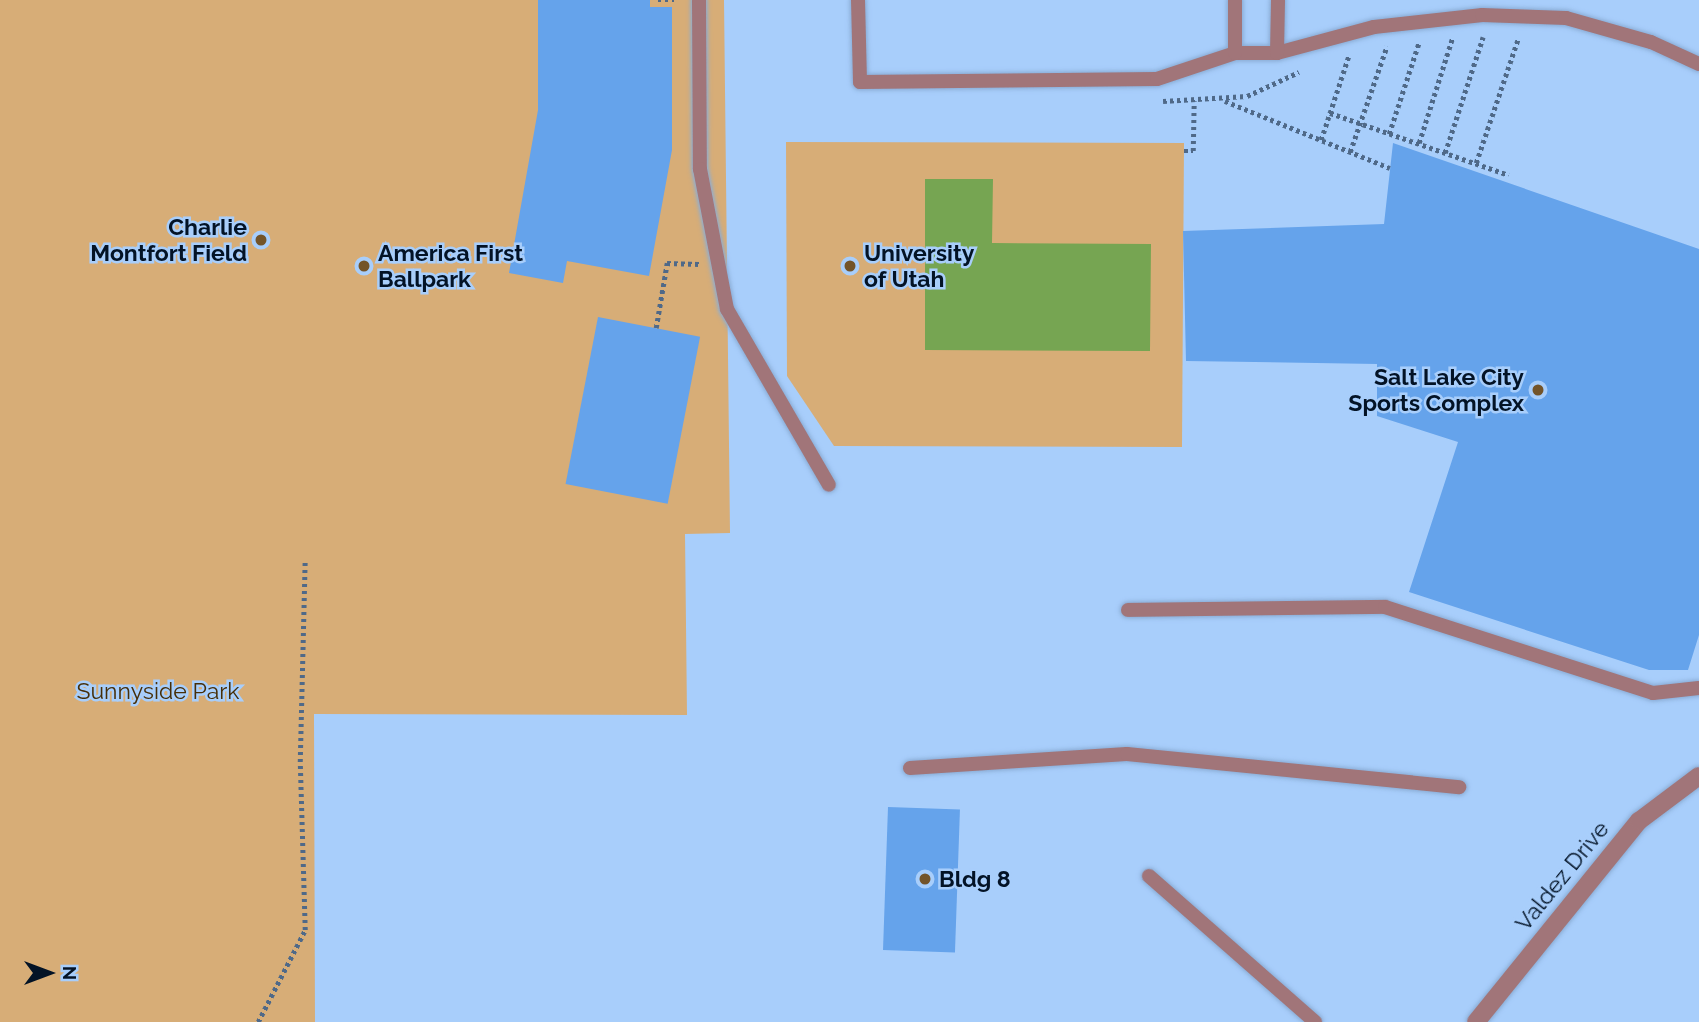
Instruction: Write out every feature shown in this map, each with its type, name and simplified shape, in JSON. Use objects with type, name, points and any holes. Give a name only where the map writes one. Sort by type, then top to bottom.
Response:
[{"type":"street","name":"Valdez Drive","points":[[1476,1022],[1639,821],[1699,776]]},
{"type":"lane","points":[[698,0],[700,170],[727,309],[829,485]]},
{"type":"lane","points":[[858,0],[859,82],[1157,79],[1235,53],[1278,53],[1374,27],[1482,15],[1566,18],[1651,42],[1699,64]]},
{"type":"lane","points":[[1235,0],[1235,53]]},
{"type":"lane","points":[[1278,0],[1278,53]]},
{"type":"lane","points":[[1129,610],[1385,607],[1653,693],[1699,688]]},
{"type":"lane","points":[[910,768],[1128,754],[1459,787]]},
{"type":"lane","points":[[1149,876],[1315,1022]]},
{"type":"path","points":[[660,3],[674,0]]},
{"type":"path","points":[[1445,153],[1483,36]]},
{"type":"path","points":[[1473,37],[1491,36]]},
{"type":"path","points":[[1443,38],[1463,37]]},
{"type":"path","points":[[1505,37],[1530,39]]},
{"type":"path","points":[[1418,144],[1453,38]]},
{"type":"path","points":[[1476,163],[1518,38]]},
{"type":"path","points":[[1408,42],[1431,39]]},
{"type":"path","points":[[1389,134],[1419,41]]},
{"type":"path","points":[[1375,48],[1396,43]]},
{"type":"path","points":[[1350,152],[1387,45]]},
{"type":"path","points":[[1337,59],[1362,50]]},
{"type":"path","points":[[1321,140],[1350,54]]},
{"type":"path","points":[[1153,101],[1225,101],[1312,67]]},
{"type":"path","points":[[1184,151],[1193,151],[1194,101]]},
{"type":"path","points":[[1225,101],[1390,168]]},
{"type":"path","points":[[1330,113],[1508,175]]},
{"type":"path","points":[[656,328],[667,263],[677,265]]},
{"type":"path","points":[[258,1022],[305,930],[300,762],[305,561]]},
{"type":"green space","name":"America First Ballpark","points":[[0,0],[724,0],[730,533],[685,534],[687,715],[314,714],[315,1022],[0,1022]]},
{"type":"green space","points":[[786,142],[1184,143],[1182,447],[834,446],[787,376]]},
{"type":"shaded area","points":[[925,179],[993,179],[992,243],[1151,244],[1150,351],[925,350]]},
{"type":"building","points":[[538,0],[650,0],[650,7],[672,7],[672,150],[649,276],[567,261],[563,283],[509,273],[538,110]]},
{"type":"building","name":"Salt Lake City Sports Complex","points":[[1393,143],[1699,249],[1699,635],[1688,670],[1649,670],[1409,592],[1458,442],[1377,416],[1377,364],[1186,361],[1183,231],[1384,224]]},
{"type":"building","points":[[598,317],[700,337],[668,504],[566,484]]},
{"type":"building","name":"Bldg 8","points":[[888,807],[960,810],[955,952],[883,950]]},
{"type":"place","name":"Charlie Montfort Field","points":[[261,240]]},
{"type":"place","name":"America First Ballpark","points":[[364,266]]},
{"type":"place","name":"University of Utah","points":[[850,266]]},
{"type":"place","name":"Salt Lake City Sports Complex","points":[[1538,390]]},
{"type":"place","name":"Bldg 8","points":[[925,879]]},
{"type":"park label","name":"Sunnyside Park","points":[[158,691]]}]
